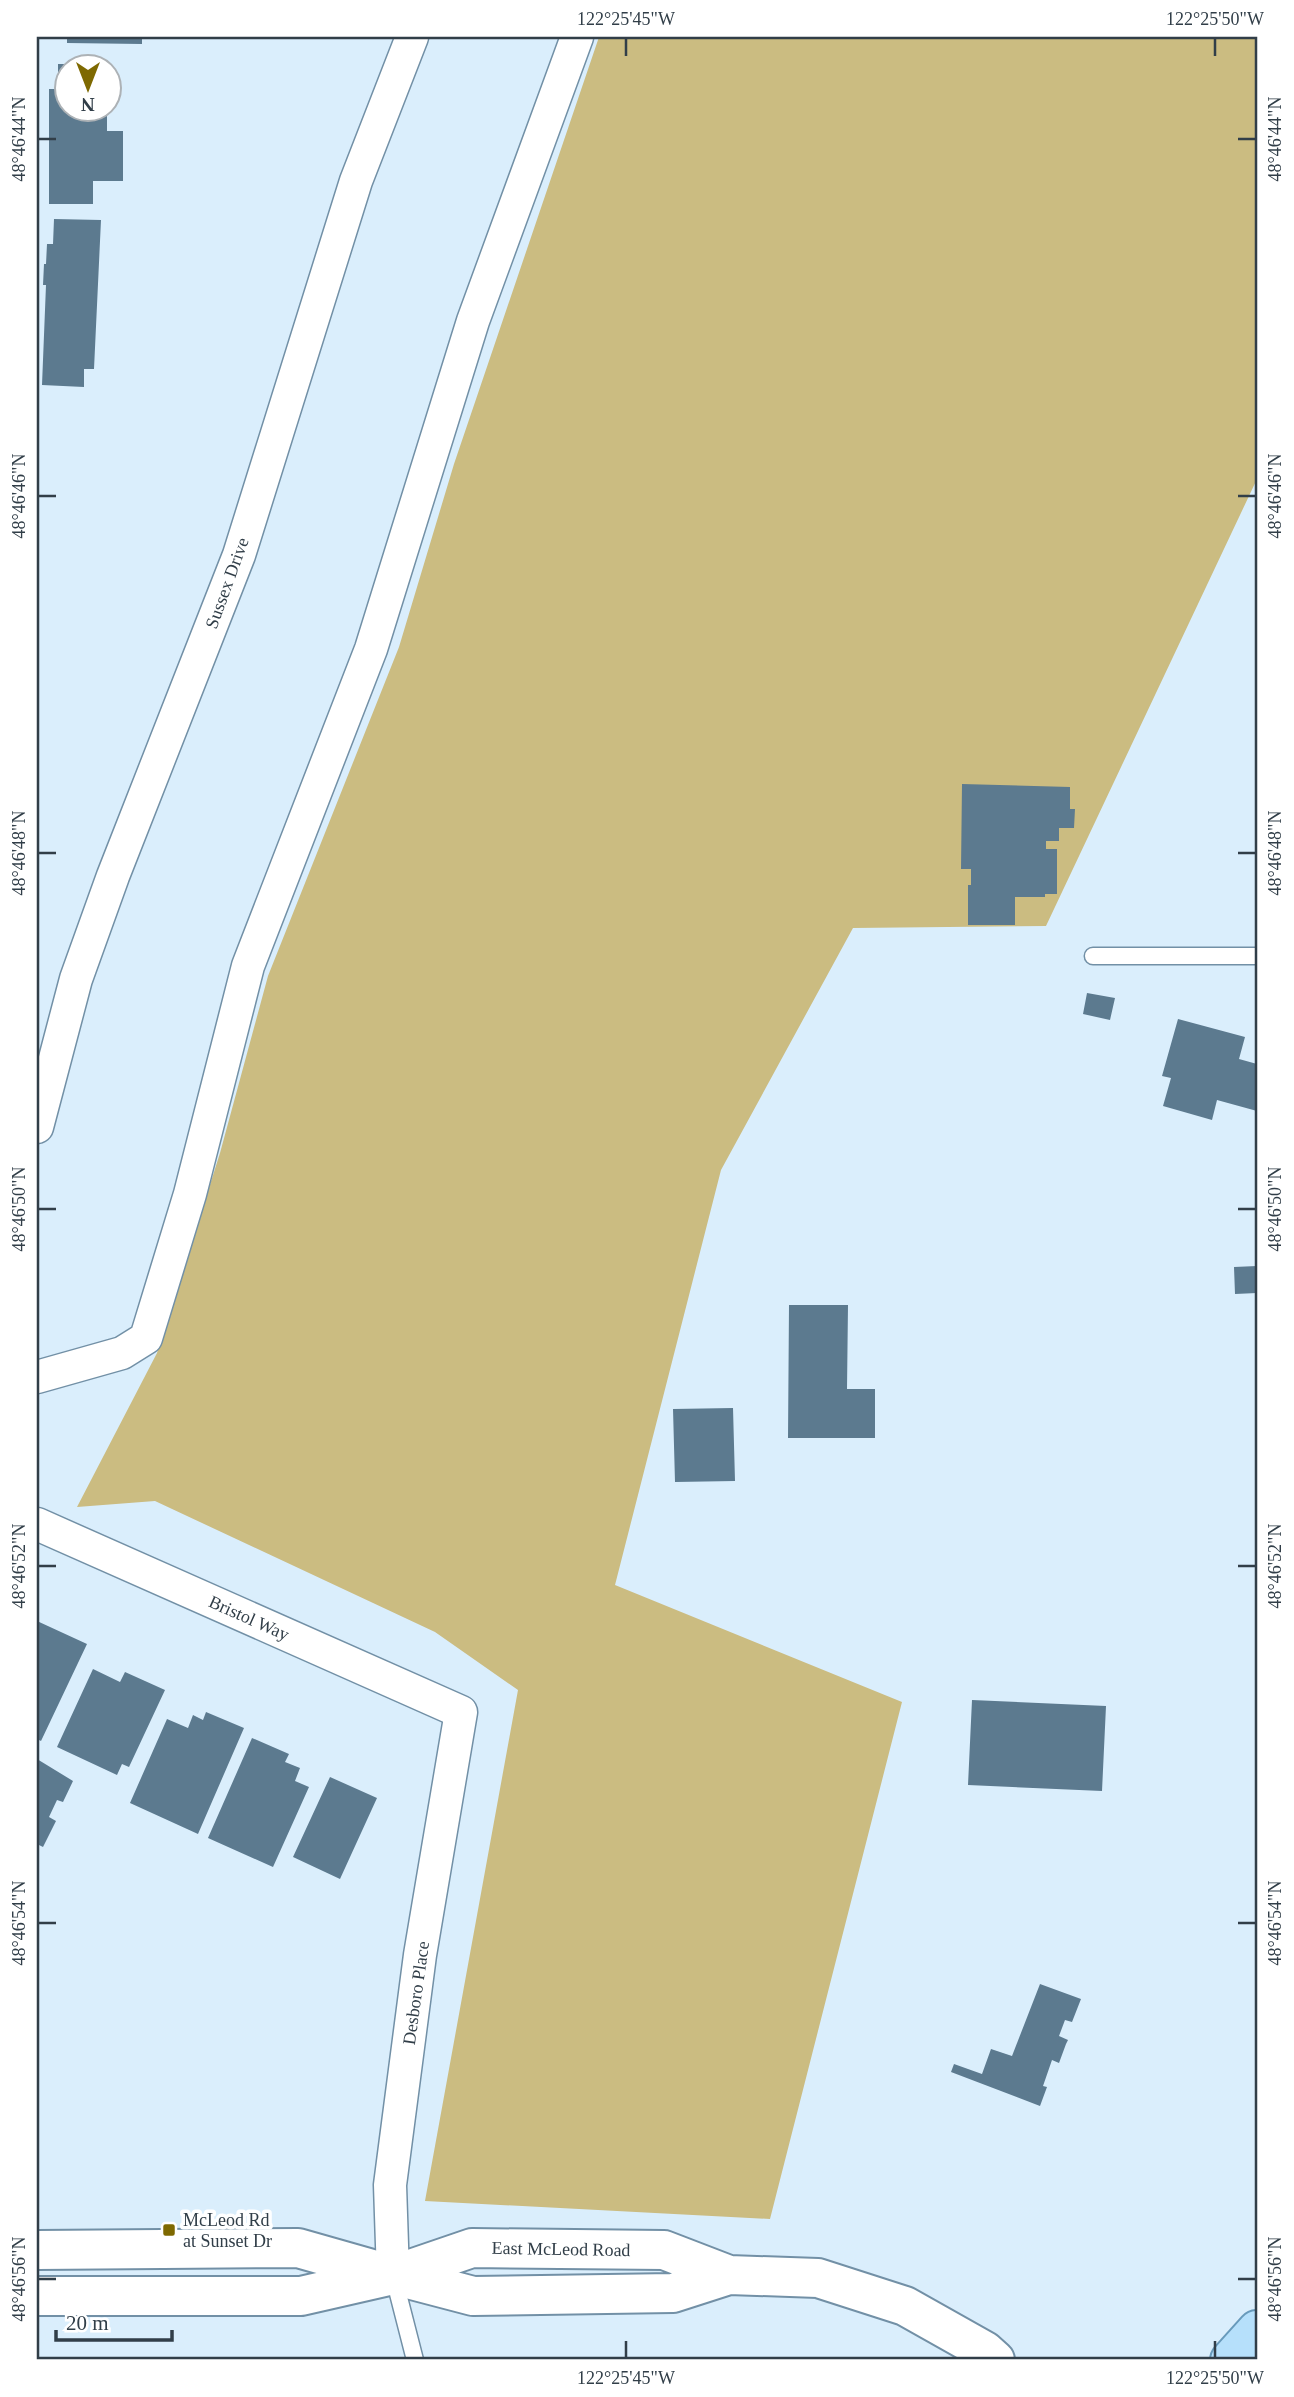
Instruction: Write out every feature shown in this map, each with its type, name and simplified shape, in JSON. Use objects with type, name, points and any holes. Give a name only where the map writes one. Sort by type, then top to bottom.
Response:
[{"type":"main road","points":[[1230,2360],[1257,2330]]},
{"type":"street","name":"Sussex Drive","points":[[37,1127],[76,979],[113,876],[239,555],[356,181],[412,37]]},
{"type":"street","points":[[37,1377],[122,1353],[146,1338],[190,1194],[248,966],[371,649],[473,321],[577,37]]},
{"type":"street","name":"Bristol Way","points":[[37,1524],[461,1712]]},
{"type":"street","name":"Desboro Place","points":[[393,2275],[390,2185],[420,1955],[461,1712]]},
{"type":"street","points":[[37,2250],[299,2248],[473,2296],[673,2293],[729,2275],[818,2278],[905,2306],[985,2351],[995,2360]]},
{"type":"street","points":[[37,2296],[301,2296],[393,2275]]},
{"type":"lane","points":[[1093,956],[1257,956]]},
{"type":"lane","points":[[393,2275],[415,2360]]},
{"type":"shaded area","points":[[599,37],[1257,37],[1257,479],[1046,926],[853,928],[721,1170],[615,1585],[902,1702],[770,2219],[425,2201],[518,1690],[435,1632],[155,1501],[77,1507],[157,1353],[220,1153],[268,976],[399,647],[454,464]]},
{"type":"building","points":[[67,37],[142,37],[142,44],[67,43]]},
{"type":"building","points":[[49,89],[52,89],[52,122],[107,122],[107,131],[123,131],[123,181],[93,181],[93,204],[49,204]]},
{"type":"building","points":[[54,219],[101,220],[94,369],[84,369],[84,387],[42,385],[46,285],[43,285],[44,264],[47,244],[53,244]]},
{"type":"building","points":[[962,784],[1070,787],[1070,809],[1075,809],[1074,828],[1059,828],[1059,841],[1046,841],[1046,849],[1057,849],[1057,894],[1045,894],[1045,897],[1015,897],[1015,925],[968,925],[968,885],[971,885],[971,869],[961,869]]},
{"type":"building","points":[[1087,993],[1115,998],[1110,1020],[1083,1014]]},
{"type":"building","points":[[1178,1019],[1245,1037],[1239,1059],[1257,1064],[1257,1111],[1217,1100],[1212,1120],[1163,1106],[1171,1078],[1162,1076]]},
{"type":"building","points":[[1257,1266],[1257,1293],[1235,1294],[1234,1267]]},
{"type":"building","points":[[789,1305],[848,1305],[847,1389],[875,1389],[875,1438],[788,1438]]},
{"type":"building","points":[[733,1408],[735,1481],[675,1482],[673,1409]]},
{"type":"building","points":[[37,1621],[87,1644],[41,1741],[37,1739]]},
{"type":"building","points":[[93,1669],[120,1682],[125,1672],[165,1690],[129,1767],[122,1764],[117,1775],[57,1747]]},
{"type":"building","points":[[972,1700],[1106,1706],[1102,1791],[968,1785]]},
{"type":"building","points":[[206,1712],[244,1728],[198,1834],[130,1803],[167,1719],[188,1728],[193,1715],[203,1720]]},
{"type":"building","points":[[252,1738],[289,1754],[285,1762],[300,1768],[295,1781],[309,1787],[273,1867],[208,1838]]},
{"type":"building","points":[[37,1759],[73,1781],[63,1802],[57,1800],[49,1817],[56,1821],[43,1847],[37,1844]]},
{"type":"building","points":[[330,1777],[377,1798],[340,1879],[293,1857]]},
{"type":"building","points":[[1040,1984],[1081,1999],[1072,2022],[1065,2020],[1059,2036],[1068,2040],[1059,2063],[1052,2060],[1043,2086],[1047,2087],[1040,2106],[951,2072],[954,2064],[982,2074],[991,2049],[1012,2056]]},
{"type":"place","name":"McLeod Rd at Sunset Dr","points":[[169,2230]]}]
